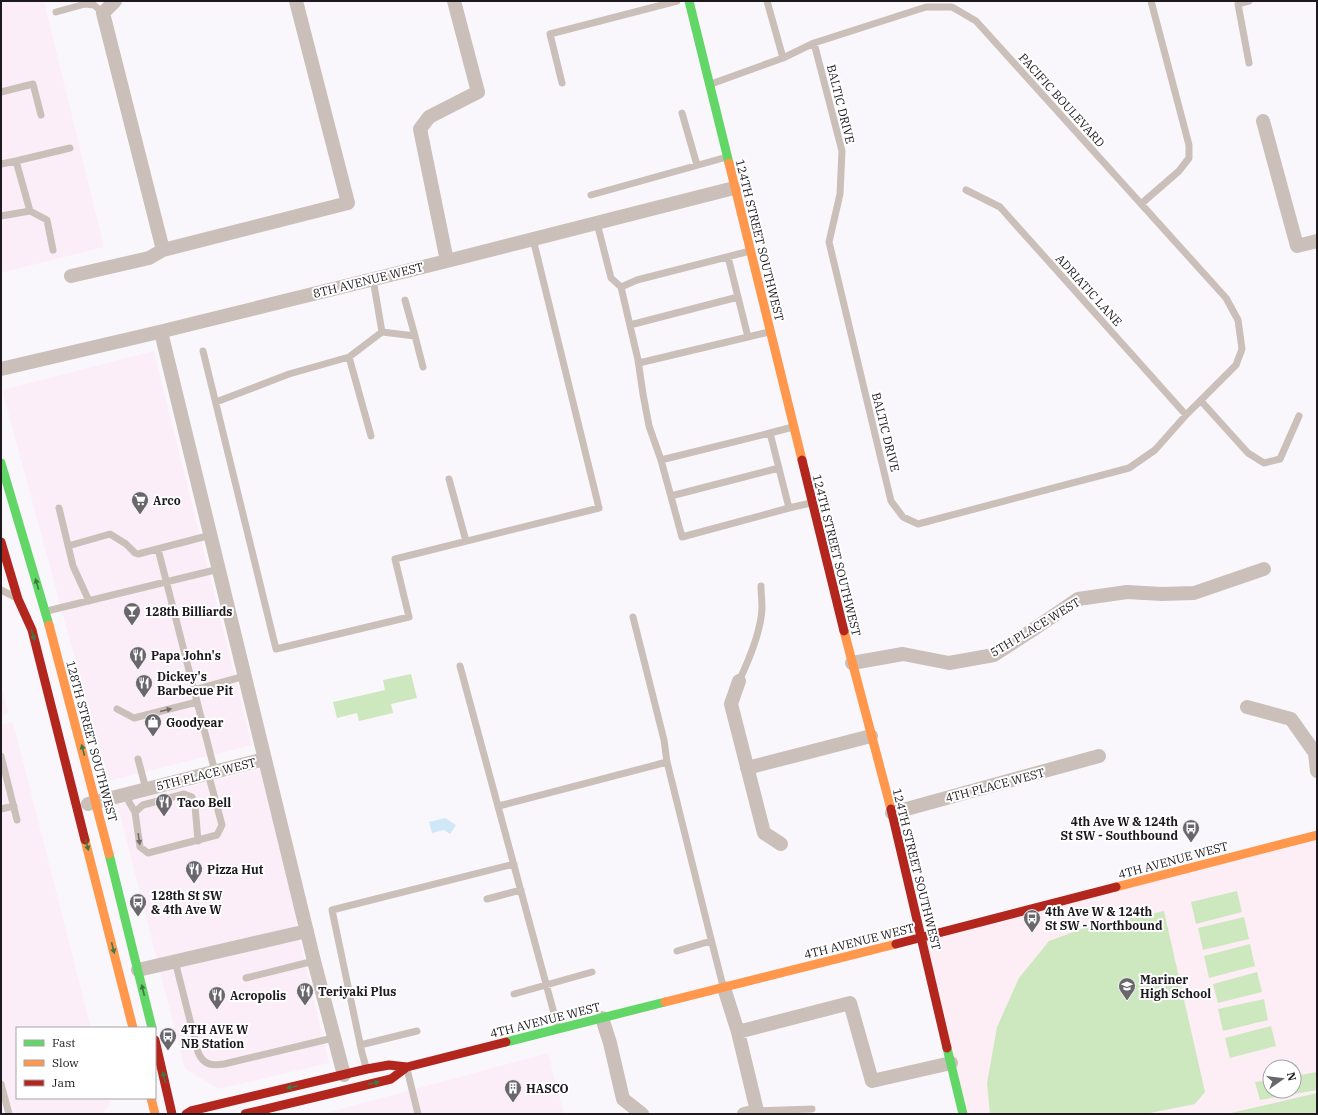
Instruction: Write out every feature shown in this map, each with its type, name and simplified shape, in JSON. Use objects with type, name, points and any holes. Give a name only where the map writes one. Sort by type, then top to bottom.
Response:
[{"type":"street","points":[[115,1],[103,13],[164,250]]},
{"type":"street","points":[[71,276],[149,258],[164,250],[348,203],[296,1]]},
{"type":"street","points":[[448,261],[420,130],[429,117],[478,92],[454,1]]},
{"type":"street","name":"124TH STREET SOUTHWEST","points":[[689,1],[793,427],[852,663],[892,813],[963,1114]]},
{"type":"street","points":[[1263,120],[1297,246],[1317,241]]},
{"type":"street","name":"8TH AVENUE WEST","points":[[1,369],[160,332],[448,261],[734,188]]},
{"type":"street","points":[[160,332],[211,535],[314,961],[344,1075]]},
{"type":"street","name":"128TH STREET SOUTHWEST","points":[[1,463],[45,611],[96,801],[152,1027]]},
{"type":"street","points":[[1,542],[18,599],[32,630],[134,1027]]},
{"type":"street","name":"5TH PLACE WEST","points":[[852,663],[903,654],[949,663],[994,655],[1078,599],[1127,592],[1162,594],[1194,593],[1264,569]]},
{"type":"street","points":[[739,681],[730,704],[764,833],[781,844]]},
{"type":"street","points":[[1247,707],[1291,719],[1315,753],[1317,771]]},
{"type":"street","points":[[747,768],[871,736]]},
{"type":"street","name":"4TH PLACE WEST","points":[[892,813],[1099,756]]},
{"type":"street","name":"5TH PLACE WEST","points":[[77,807],[265,759]]},
{"type":"street","name":"4TH AVENUE WEST","points":[[186,1114],[191,1111],[366,1069],[389,1065],[407,1067],[922,938],[1317,835]]},
{"type":"street","points":[[138,970],[307,931]]},
{"type":"street","points":[[724,988],[738,1032],[751,1112]]},
{"type":"street","points":[[738,1032],[850,1003],[872,1081],[951,1064]]},
{"type":"street","points":[[602,1018],[610,1043],[623,1099],[642,1114]]},
{"type":"street","points":[[156,1044],[172,1114]]},
{"type":"street","name":"4TH AVENUE WEST","points":[[245,1114],[392,1079],[407,1067]]},
{"type":"street","points":[[151,1099],[155,1114]]},
{"type":"lane","points":[[562,83],[550,34],[657,4],[677,1]]},
{"type":"lane","points":[[767,1],[783,58]]},
{"type":"lane","points":[[1141,204],[1179,171],[1189,158],[1189,145],[1151,1]]},
{"type":"lane","points":[[1249,1],[1238,4],[1249,63]]},
{"type":"lane","points":[[56,12],[86,4],[94,5],[103,13]]},
{"type":"lane","name":"PACIFIC BOULEVARD","points":[[709,84],[783,58],[814,43],[926,8],[952,8],[976,21],[1226,298],[1238,320],[1242,349],[1236,365],[1186,415]]},
{"type":"lane","name":"BALTIC DRIVE","points":[[814,43],[842,151],[840,194],[829,242],[891,501],[903,517],[918,524],[1130,468],[1156,450],[1186,415]]},
{"type":"lane","points":[[1,92],[33,84],[41,115]]},
{"type":"lane","points":[[682,113],[697,165]]},
{"type":"lane","points":[[1,164],[70,148]]},
{"type":"lane","points":[[591,195],[727,157]]},
{"type":"lane","points":[[16,161],[30,211]]},
{"type":"lane","name":"ADRIATIC LANE","points":[[966,190],[1000,207],[1186,415]]},
{"type":"lane","points":[[1,216],[30,211],[47,220],[53,250]]},
{"type":"lane","points":[[597,223],[611,278],[621,287],[639,363],[649,426],[661,460],[682,537],[812,503]]},
{"type":"lane","points":[[203,351],[276,649],[409,617],[395,559],[599,508],[533,239]]},
{"type":"lane","points":[[621,287],[637,280],[750,251]]},
{"type":"lane","points":[[728,257],[748,337]]},
{"type":"lane","points":[[373,279],[382,332]]},
{"type":"lane","points":[[630,325],[738,297]]},
{"type":"lane","points":[[405,300],[423,367]]},
{"type":"lane","points":[[216,402],[288,374],[349,357],[382,332],[415,336]]},
{"type":"lane","points":[[639,363],[770,332]]},
{"type":"lane","points":[[349,357],[371,436]]},
{"type":"lane","points":[[1201,401],[1248,453],[1264,463],[1280,459],[1299,416]]},
{"type":"lane","points":[[661,460],[793,427]]},
{"type":"lane","points":[[770,433],[789,508]]},
{"type":"lane","points":[[671,496],[779,468]]},
{"type":"lane","points":[[449,479],[466,541]]},
{"type":"lane","points":[[59,508],[73,566],[89,601]]},
{"type":"lane","points":[[68,546],[110,534],[138,554],[211,535]]},
{"type":"lane","points":[[128,794],[129,802],[135,812],[140,847],[148,853],[217,835],[222,825],[197,702],[158,549]]},
{"type":"lane","points":[[45,611],[219,569]]},
{"type":"lane","points":[[739,681],[753,647],[761,617],[761,586]]},
{"type":"lane","points":[[1,590],[18,599]]},
{"type":"lane","points":[[633,617],[664,740],[667,762],[724,988]]},
{"type":"lane","points":[[460,666],[548,985],[558,1028]]},
{"type":"lane","points":[[194,690],[245,676]]},
{"type":"lane","points":[[117,709],[134,718],[197,702]]},
{"type":"lane","points":[[1,756],[17,820]]},
{"type":"lane","points":[[138,759],[146,789]]},
{"type":"lane","points":[[498,806],[667,762]]},
{"type":"lane","points":[[135,812],[143,805],[184,794],[192,797],[195,806],[198,841]]},
{"type":"lane","points":[[1,809],[14,806]]},
{"type":"lane","points":[[366,1069],[332,910],[514,864]]},
{"type":"lane","points":[[487,899],[521,890]]},
{"type":"lane","points":[[677,951],[711,941]]},
{"type":"lane","points":[[175,961],[198,1052],[200,1058],[206,1063],[211,1065],[224,1064],[334,1038]]},
{"type":"lane","points":[[246,978],[314,961]]},
{"type":"lane","points":[[514,994],[592,972]]},
{"type":"lane","points":[[360,1045],[417,1031]]},
{"type":"lane","points":[[407,1067],[418,1114]]},
{"type":"lane","points":[[1,1085],[9,1114]]},
{"type":"lane","points":[[751,1112],[812,1109]]},
{"type":"shaded area","points":[[1,1],[44,1],[104,247],[1,273]]},
{"type":"shaded area","points":[[154,351],[252,745],[108,781],[2,390]]},
{"type":"shaded area","points":[[1,685],[9,714],[1,716]]},
{"type":"shaded area","points":[[13,722],[91,1027],[16,1027],[16,1099],[109,1099],[110,1104],[103,1114],[1,1114],[1,725]]},
{"type":"shaded area","points":[[265,768],[300,907],[296,924],[329,1063],[219,1089],[185,1069],[117,804]]},
{"type":"shaded area","name":"Mariner High School","points":[[1317,835],[1317,1114],[963,1114],[922,938]]},
{"type":"shaded area","points":[[548,1053],[564,1114],[322,1114]]},
{"type":"green space","points":[[411,674],[417,698],[391,704],[393,713],[359,721],[357,713],[337,718],[333,702],[385,690],[383,680]]},
{"type":"green space","points":[[1237,891],[1242,912],[1196,924],[1191,902]]},
{"type":"green space","points":[[1164,911],[1205,1092],[1195,1104],[1145,1114],[990,1114],[987,1083],[997,1027],[1019,978],[1049,941],[1084,928]]},
{"type":"green space","points":[[1244,917],[1249,939],[1203,950],[1198,928]]},
{"type":"green space","points":[[1250,944],[1255,966],[1209,978],[1204,956]]},
{"type":"green space","points":[[1257,972],[1262,992],[1218,1003],[1213,984]]},
{"type":"green space","points":[[1264,999],[1268,1020],[1223,1031],[1218,1009]]},
{"type":"green space","points":[[1271,1026],[1276,1046],[1230,1058],[1225,1038]]},
{"type":"green space","points":[[1317,1072],[1317,1090],[1302,1093],[1302,1075]]},
{"type":"green space","points":[[1262,1081],[1262,1099],[1266,1099],[1260,1100],[1255,1082]]},
{"type":"green space","points":[[1317,1093],[1317,1114],[1230,1114],[1291,1099],[1302,1099],[1302,1096]]},
{"type":"water","points":[[445,818],[456,825],[450,834],[444,830],[432,833],[429,822]]},
{"type":"traffic: fast","points":[[689,1],[729,163]]},
{"type":"traffic: fast","points":[[1,463],[49,625]]},
{"type":"traffic: fast","points":[[109,854],[152,1027]]},
{"type":"traffic: fast","points":[[506,1042],[665,1002]]},
{"type":"traffic: fast","points":[[947,1048],[963,1114]]},
{"type":"traffic: slow","points":[[729,163],[802,460]]},
{"type":"traffic: slow","points":[[49,625],[109,854]]},
{"type":"traffic: slow","points":[[844,631],[891,809]]},
{"type":"traffic: slow","points":[[1116,887],[1317,835]]},
{"type":"traffic: slow","points":[[85,840],[133,1027]]},
{"type":"traffic: slow","points":[[665,1002],[896,944]]},
{"type":"traffic: slow","points":[[151,1099],[155,1114]]},
{"type":"traffic: jam","points":[[802,460],[844,631]]},
{"type":"traffic: jam","points":[[1,542],[18,599],[32,630],[85,840]]},
{"type":"traffic: jam","points":[[891,809],[947,1048]]},
{"type":"traffic: jam","points":[[896,944],[1116,887]]},
{"type":"traffic: jam","points":[[186,1114],[191,1111],[367,1069],[389,1065],[407,1067],[506,1042]]},
{"type":"traffic: jam","points":[[156,1044],[172,1114]]},
{"type":"traffic: jam","points":[[245,1114],[391,1079],[407,1067]]},
{"type":"place","name":"Arco","points":[[140,515]]},
{"type":"place","name":"128th Billiards","points":[[132,626]]},
{"type":"place","name":"Papa John's","points":[[138,670]]},
{"type":"place","name":"Dickey's Barbecue Pit","points":[[144,698]]},
{"type":"place","name":"Goodyear","points":[[153,737]]},
{"type":"place","name":"Taco Bell","points":[[164,817]]},
{"type":"place","name":"4th Ave W & 124th St SW - Southbound","points":[[1191,843]]},
{"type":"place","name":"Pizza Hut","points":[[194,884]]},
{"type":"place","name":"128th St SW & 4th Ave W","points":[[138,917]]},
{"type":"place","name":"4th Ave W & 124th St SW - Northbound","points":[[1032,933]]},
{"type":"place","name":"Mariner High School","points":[[1127,1001]]},
{"type":"place","name":"Teriyaki Plus","points":[[305,1006]]},
{"type":"place","name":"Acropolis","points":[[217,1010]]},
{"type":"place","name":"4TH AVE W NB Station","points":[[168,1051]]},
{"type":"place","name":"HASCO","points":[[513,1103]]}]
